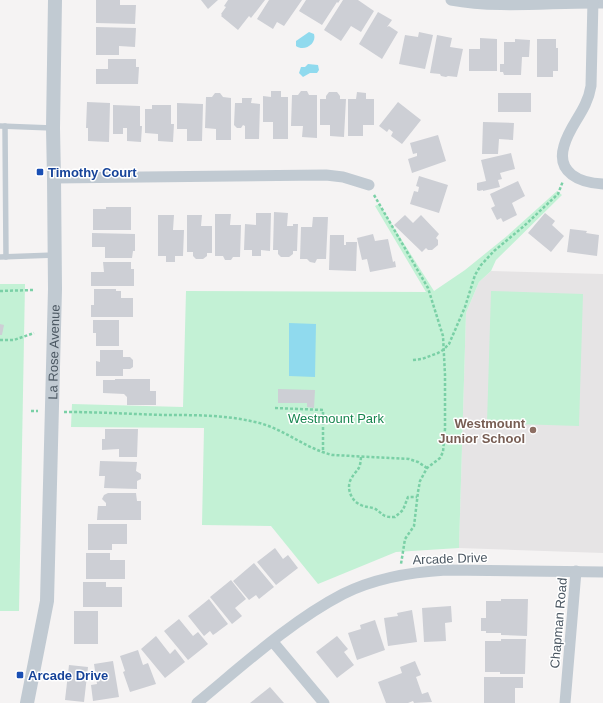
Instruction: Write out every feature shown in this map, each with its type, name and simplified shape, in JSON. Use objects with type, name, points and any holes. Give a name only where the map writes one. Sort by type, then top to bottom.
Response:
[{"type":"street","name":"La Rose Avenue","points":[[27,703],[47,601],[55,255],[53,128],[55,0]]},
{"type":"street","points":[[450,0],[490,4],[597,2],[592,86],[588,103],[567,137],[564,147],[564,165],[568,172],[575,178],[582,181],[603,184]]},
{"type":"street","points":[[54,178],[326,175],[343,177],[369,185]]},
{"type":"street","name":"Arcade Drive","points":[[197,703],[273,642],[319,608],[344,594],[372,583],[400,575],[422,571],[576,571]]},
{"type":"street","name":"Chapman Road","points":[[565,703],[576,571],[603,572]]},
{"type":"street","points":[[273,642],[324,703]]},
{"type":"lane","points":[[53,128],[2,126],[3,257],[55,255]]},
{"type":"path","points":[[413,360],[422,359],[443,350],[449,344],[465,307],[475,275],[494,251],[524,226],[558,194],[568,172]]},
{"type":"path","points":[[369,185],[379,206],[428,288],[442,336],[445,375],[443,452],[440,458],[427,468],[420,481],[414,526],[405,539],[403,545],[400,575]]},
{"type":"path","points":[[0,291],[34,290]]},
{"type":"path","points":[[0,340],[14,340],[34,333]]},
{"type":"path","points":[[275,408],[324,410],[323,453]]},
{"type":"path","points":[[32,411],[40,411]]},
{"type":"path","points":[[64,412],[200,415],[256,422],[279,430],[313,449],[333,456],[409,459],[418,462],[427,468]]},
{"type":"path","points":[[362,457],[359,469],[351,478],[349,488],[352,498],[356,503],[376,509],[385,516],[395,517],[403,510],[408,497],[417,497]]},
{"type":"shaded area","name":"Westmount Junior School","points":[[491,271],[603,274],[603,553],[459,548],[466,313],[479,282]]},
{"type":"green space","name":"Westmount Park","points":[[557,191],[562,195],[496,260],[491,271],[479,282],[466,313],[459,548],[396,552],[318,584],[271,526],[202,525],[204,428],[71,427],[72,404],[183,407],[186,291],[426,292],[375,206],[379,204],[434,291],[465,270],[507,236]]},
{"type":"green space","points":[[0,284],[25,284],[19,611],[0,611]]},
{"type":"green space","points":[[491,291],[583,294],[579,426],[487,423]]},
{"type":"water","points":[[309,32],[314,34],[314,41],[312,44],[303,48],[296,46],[296,41]]},
{"type":"water","points":[[308,64],[318,65],[319,70],[317,73],[310,73],[303,77],[299,73],[301,67],[305,67]]},
{"type":"water","points":[[289,323],[316,324],[315,377],[289,376]]},
{"type":"building","points":[[96,0],[120,0],[120,5],[136,5],[135,24],[96,23]]},
{"type":"building","points":[[201,0],[218,0],[208,9]]},
{"type":"building","points":[[228,0],[265,0],[251,18],[249,16],[238,30],[221,16],[226,7],[224,6]]},
{"type":"building","points":[[269,0],[302,0],[284,26],[277,22],[273,29],[257,19]]},
{"type":"building","points":[[306,0],[340,0],[338,3],[337,2],[322,25],[299,11]]},
{"type":"building","points":[[343,0],[358,0],[374,11],[361,32],[351,26],[341,41],[324,30]]},
{"type":"building","points":[[378,12],[392,20],[387,27],[389,26],[398,32],[382,59],[359,44]]},
{"type":"building","points":[[96,27],[136,28],[135,47],[119,46],[119,55],[96,55]]},
{"type":"building","points":[[419,32],[433,35],[425,69],[399,64],[405,35],[418,37]]},
{"type":"building","points":[[437,35],[452,38],[450,47],[463,49],[457,77],[446,77],[441,76],[440,74],[430,73]]},
{"type":"building","points":[[480,38],[497,39],[497,71],[469,71],[469,49],[480,49]]},
{"type":"building","points":[[515,39],[530,40],[529,57],[522,57],[521,75],[504,75],[503,72],[500,72],[500,64],[504,64],[504,42],[515,42]]},
{"type":"building","points":[[537,39],[556,39],[556,48],[558,48],[558,71],[553,71],[553,77],[537,77]]},
{"type":"building","points":[[108,59],[136,59],[136,67],[139,67],[138,84],[96,84],[96,69],[108,69]]},
{"type":"building","points":[[271,91],[281,91],[281,97],[288,97],[288,139],[273,139],[273,122],[263,122],[263,96],[271,97]]},
{"type":"building","points":[[301,91],[307,91],[309,95],[317,95],[317,138],[302,137],[303,126],[291,126],[292,95],[298,95]]},
{"type":"building","points":[[329,92],[337,92],[340,99],[346,99],[344,137],[330,136],[330,125],[320,125],[320,99],[326,99]]},
{"type":"building","points":[[357,92],[366,93],[366,99],[374,99],[374,125],[363,125],[363,136],[348,136],[348,99],[356,99]]},
{"type":"building","points":[[215,93],[220,93],[223,97],[231,98],[231,140],[216,140],[216,129],[205,128],[206,97],[212,97]]},
{"type":"building","points":[[498,93],[531,93],[531,112],[498,112]]},
{"type":"building","points":[[242,98],[252,98],[251,103],[260,104],[259,139],[245,139],[245,126],[243,125],[241,128],[237,128],[234,125],[235,103],[242,103]]},
{"type":"building","points":[[87,102],[110,103],[109,142],[88,141],[88,128],[86,128]]},
{"type":"building","points":[[398,102],[421,120],[402,144],[391,136],[393,132],[389,129],[387,132],[379,126]]},
{"type":"building","points":[[177,103],[203,104],[202,141],[187,141],[187,129],[177,129]]},
{"type":"building","points":[[113,105],[140,106],[140,126],[142,126],[141,142],[127,141],[127,128],[123,128],[123,134],[113,134]]},
{"type":"building","points":[[152,105],[171,105],[171,124],[174,124],[173,142],[158,141],[158,134],[145,133],[145,109],[152,109]]},
{"type":"building","points":[[483,122],[514,123],[513,140],[499,139],[498,154],[482,154]]},
{"type":"building","points":[[438,135],[446,161],[412,173],[408,159],[417,156],[417,153],[413,154],[410,143]]},
{"type":"building","points":[[511,153],[515,169],[500,173],[502,179],[498,180],[500,187],[483,191],[477,190],[477,183],[486,181],[481,160]]},
{"type":"building","points":[[419,176],[448,185],[439,213],[410,204],[414,191],[418,192],[419,187],[416,186]]},
{"type":"building","points":[[518,181],[525,196],[512,203],[517,215],[503,222],[501,218],[497,220],[491,208],[495,206],[490,194]]},
{"type":"building","points":[[106,207],[131,207],[131,230],[93,230],[93,209],[106,209]]},
{"type":"building","points":[[274,212],[288,213],[287,226],[298,224],[297,251],[293,251],[293,254],[289,257],[281,257],[278,254],[278,250],[273,250]]},
{"type":"building","points":[[256,213],[271,213],[270,251],[261,250],[261,256],[252,256],[252,250],[244,250],[245,224],[256,225]]},
{"type":"building","points":[[545,213],[555,221],[552,225],[564,236],[551,252],[528,233]]},
{"type":"building","points":[[215,214],[231,214],[230,225],[241,225],[240,257],[233,257],[231,260],[225,260],[223,256],[215,256]]},
{"type":"building","points":[[158,215],[174,215],[173,230],[184,230],[183,256],[175,256],[175,262],[166,262],[166,256],[158,256]]},
{"type":"building","points":[[187,215],[202,215],[201,226],[212,226],[212,253],[207,253],[207,256],[203,259],[196,259],[193,256],[193,252],[187,252]]},
{"type":"building","points":[[405,215],[413,223],[421,215],[439,234],[436,238],[438,240],[438,245],[432,250],[428,250],[426,248],[422,252],[394,225]]},
{"type":"building","points":[[313,217],[328,217],[326,259],[317,259],[315,263],[310,262],[307,259],[300,259],[301,227],[312,227]]},
{"type":"building","points":[[570,229],[587,231],[586,233],[599,235],[597,256],[567,252]]},
{"type":"building","points":[[92,233],[135,234],[135,251],[133,251],[132,258],[105,258],[105,247],[92,247]]},
{"type":"building","points":[[373,234],[375,241],[388,239],[393,262],[395,261],[396,267],[370,272],[367,259],[362,260],[357,238]]},
{"type":"building","points":[[330,235],[344,235],[344,245],[346,245],[346,242],[357,242],[356,271],[329,270]]},
{"type":"building","points":[[103,262],[131,262],[131,269],[134,269],[134,286],[91,286],[91,272],[104,272]]},
{"type":"building","points":[[94,289],[116,289],[116,291],[121,291],[121,298],[133,298],[133,317],[91,317],[91,305],[94,305]]},
{"type":"building","points":[[93,320],[119,320],[119,346],[96,346],[96,333],[93,333]]},
{"type":"building","points":[[0,324],[4,325],[2,335],[0,335]]},
{"type":"building","points":[[100,350],[123,350],[123,357],[130,357],[133,360],[133,367],[130,369],[123,369],[123,376],[96,376],[96,361],[100,362]]},
{"type":"building","points":[[150,379],[150,391],[156,391],[156,405],[127,405],[127,397],[124,394],[103,393],[103,380]]},
{"type":"building","points":[[278,389],[315,390],[314,408],[307,407],[307,403],[278,403]]},
{"type":"building","points":[[105,429],[138,429],[137,457],[119,457],[119,449],[102,450],[102,439],[105,439]]},
{"type":"building","points":[[100,461],[137,462],[136,471],[141,474],[141,479],[137,481],[137,489],[104,488],[105,476],[99,476]]},
{"type":"building","points":[[108,493],[136,493],[137,501],[141,501],[141,520],[97,520],[98,506],[106,506],[106,503],[102,499],[104,495]]},
{"type":"building","points":[[88,524],[127,524],[127,544],[112,544],[112,550],[88,550]]},
{"type":"building","points":[[275,548],[283,559],[288,555],[298,568],[276,585],[257,562]]},
{"type":"building","points":[[86,553],[110,553],[110,560],[125,560],[125,579],[86,579]]},
{"type":"building","points":[[254,563],[274,587],[259,599],[256,595],[249,600],[233,581]]},
{"type":"building","points":[[231,580],[246,599],[235,608],[242,616],[232,624],[210,597]]},
{"type":"building","points":[[83,582],[106,582],[106,587],[122,587],[122,607],[83,607]]},
{"type":"building","points":[[209,599],[228,624],[213,635],[210,631],[204,636],[188,616]]},
{"type":"building","points":[[501,599],[528,599],[527,636],[501,635],[501,633],[486,633],[486,631],[481,631],[481,618],[486,618],[486,601],[501,601]]},
{"type":"building","points":[[451,606],[452,622],[445,623],[446,641],[424,642],[422,608]]},
{"type":"building","points":[[412,610],[417,642],[388,646],[384,618],[398,616],[397,613]]},
{"type":"building","points":[[74,611],[98,611],[98,644],[74,644]]},
{"type":"building","points":[[179,619],[193,636],[198,632],[208,644],[188,660],[164,631]]},
{"type":"building","points":[[375,620],[385,650],[357,660],[348,633],[361,629],[360,625]]},
{"type":"building","points":[[156,636],[170,654],[175,649],[185,662],[165,678],[141,649]]},
{"type":"building","points":[[337,636],[348,649],[344,652],[354,665],[337,678],[316,652]]},
{"type":"building","points":[[501,639],[526,639],[525,674],[500,674],[500,672],[485,672],[485,641],[501,641]]},
{"type":"building","points":[[138,650],[143,665],[148,663],[156,684],[130,692],[123,672],[125,671],[120,656]]},
{"type":"building","points":[[113,661],[119,697],[93,701],[91,685],[97,684],[94,664]]},
{"type":"building","points":[[415,661],[421,675],[416,677],[422,694],[428,692],[432,702],[414,703],[413,701],[408,703],[386,703],[378,682],[402,673],[400,667]]},
{"type":"building","points":[[69,665],[88,667],[84,702],[65,700]]},
{"type":"building","points":[[484,677],[523,677],[523,688],[515,688],[515,703],[484,703]]},
{"type":"building","points":[[270,687],[284,703],[250,703]]},
{"type":"place","name":"Timothy Court","points":[[40,172]]},
{"type":"place","name":"Westmount Junior School","points":[[533,430]]},
{"type":"place","name":"Arcade Drive","points":[[20,675]]}]
